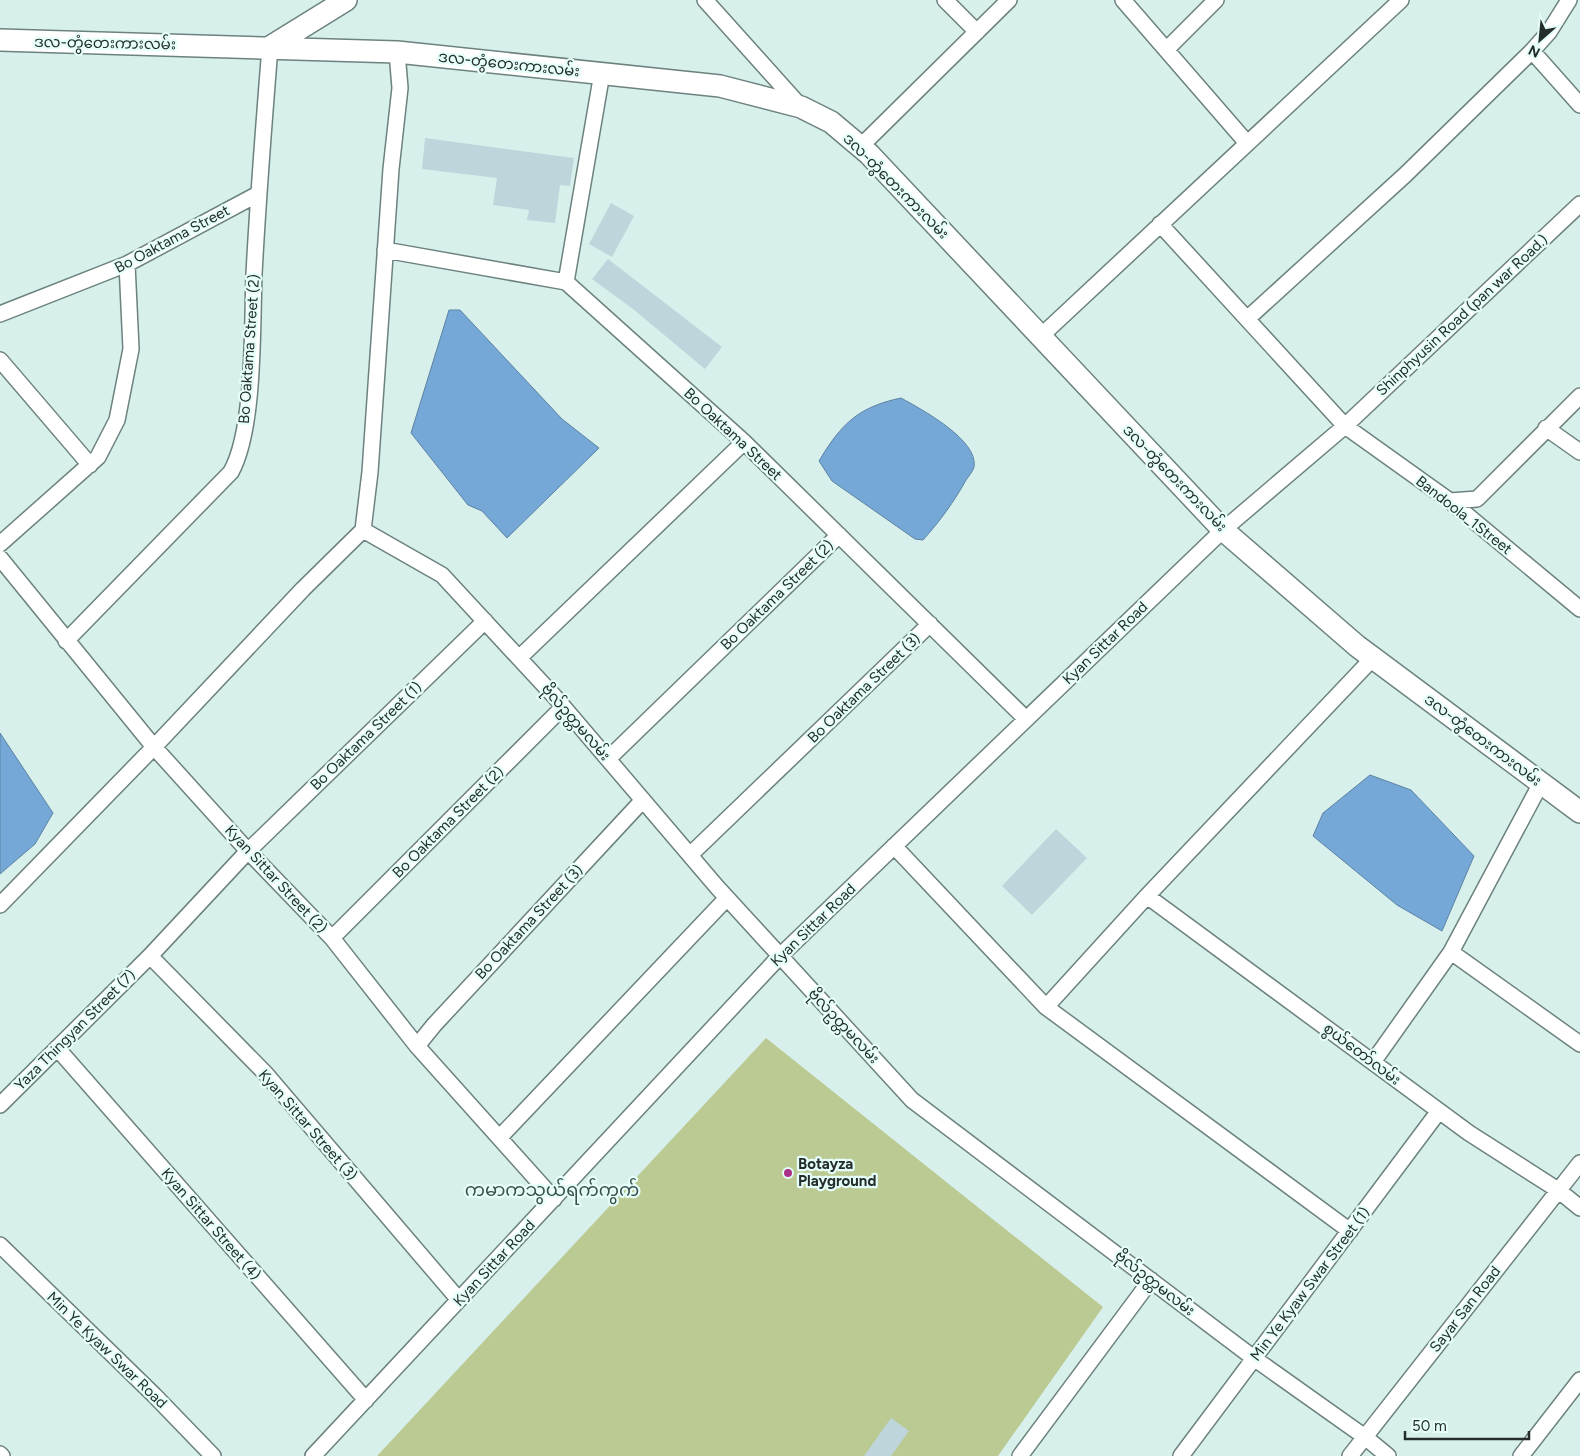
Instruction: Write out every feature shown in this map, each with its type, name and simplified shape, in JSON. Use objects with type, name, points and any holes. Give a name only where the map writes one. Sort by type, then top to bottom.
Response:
[{"type":"main road","points":[[270,47],[346,0]]},
{"type":"main road","name":"ဒလ-တွံတေးကားလမ်း","points":[[0,40],[397,52],[720,86],[801,107],[832,122],[860,147],[1223,530],[1373,658],[1580,812]]},
{"type":"street","points":[[705,0],[801,107]]},
{"type":"street","points":[[945,0],[977,32]]},
{"type":"street","points":[[860,147],[1009,0]]},
{"type":"street","points":[[1123,0],[1247,142]]},
{"type":"street","points":[[1166,49],[1216,0]]},
{"type":"street","points":[[1041,336],[1401,0]]},
{"type":"street","points":[[1247,319],[1405,175],[1532,51],[1549,32],[1569,0]]},
{"type":"street","name":"Bo Oaktama Street (2)","points":[[66,641],[231,472],[239,458],[248,409],[258,194],[270,47]]},
{"type":"street","points":[[1532,51],[1580,106]]},
{"type":"street","points":[[0,905],[154,747],[303,589],[363,530],[370,472],[385,250],[400,88],[397,52]]},
{"type":"street","points":[[385,250],[566,282],[602,73]]},
{"type":"street","name":"Bo Oaktama Street","points":[[0,314],[127,264],[258,194]]},
{"type":"street","name":"Shinphyusin Road (pan war Road.)","points":[[1345,426],[1580,204]]},
{"type":"street","name":"Bandoola_1Street","points":[[1160,224],[1345,426],[1450,501],[1580,609]]},
{"type":"street","points":[[0,544],[98,457],[117,420],[131,349],[127,264]]},
{"type":"street","name":"Bo Oaktama Street","points":[[566,282],[744,442],[1026,719]]},
{"type":"street","points":[[0,360],[90,465]]},
{"type":"street","points":[[1450,501],[1476,499],[1580,396]]},
{"type":"street","name":"Kyan Sittar Road","points":[[313,1456],[780,956],[1223,530],[1345,426]]},
{"type":"street","points":[[1546,428],[1580,452]]},
{"type":"street","points":[[519,658],[744,442]]},
{"type":"street","name":"ဗိုလ်ဥတ္တမလမ်း","points":[[363,530],[442,575],[564,707],[727,898],[912,1100],[1255,1359],[1365,1437],[1388,1456]]},
{"type":"street","name":"Bo Oaktama Street (2)","points":[[608,759],[839,535]]},
{"type":"street","name":"Kyan Sittar Street (2)","points":[[0,558],[154,747],[248,851],[332,938],[417,1046],[554,1198]]},
{"type":"street","name":"Bo Oaktama Street (1)","points":[[150,956],[248,851],[484,621]]},
{"type":"street","name":"Bo Oaktama Street (3)","points":[[690,855],[930,624]]},
{"type":"street","points":[[1046,1008],[1147,896],[1373,658]]},
{"type":"street","name":"Bo Oaktama Street (2)","points":[[332,938],[564,707]]},
{"type":"street","points":[[1373,1062],[1451,952],[1541,783]]},
{"type":"street","name":"Bo Oaktama Street (3)","points":[[417,1046],[440,1018],[643,800]]},
{"type":"street","points":[[894,846],[1046,1008],[1350,1231]]},
{"type":"street","name":"စွယ်တော်လမ်း","points":[[1147,896],[1439,1112],[1558,1190],[1580,1208]]},
{"type":"street","points":[[500,1137],[727,898]]},
{"type":"street","points":[[1451,952],[1580,1044]]},
{"type":"street","name":"Yaza Thingyan Street (7)","points":[[0,1105],[150,956]]},
{"type":"street","name":"Kyan Sittar Street (3)","points":[[150,956],[266,1074],[459,1300]]},
{"type":"street","name":"Kyan Sittar Street (4)","points":[[56,1048],[366,1400]]},
{"type":"street","name":"Min Ye Kyaw Swar Street (1)","points":[[1180,1456],[1255,1359],[1439,1112]]},
{"type":"street","name":"Sayar San Road","points":[[1350,1456],[1580,1163]]},
{"type":"street","name":"Min Ye Kyaw Swar Road","points":[[0,1245],[154,1395],[213,1456]]},
{"type":"street","points":[[1020,1456],[1151,1280]]},
{"type":"street","points":[[1521,1456],[1578,1388]]},
{"type":"green space","name":"Botayza Playground","points":[[766,1038],[1103,1307],[998,1456],[377,1456]]},
{"type":"water","points":[[449,310],[460,310],[562,419],[599,448],[507,538],[482,511],[468,505],[411,433]]},
{"type":"water","points":[[901,398],[947,426],[968,446],[973,457],[974,467],[972,472],[957,496],[923,540],[915,539],[832,481],[819,461],[835,437],[852,419],[873,406]]},
{"type":"water","points":[[0,733],[53,813],[35,844],[0,874]]},
{"type":"water","points":[[1370,775],[1411,790],[1474,856],[1442,931],[1397,905],[1313,836],[1323,813]]},
{"type":"building","points":[[425,138],[574,158],[570,186],[560,185],[555,223],[527,220],[529,210],[493,205],[497,178],[422,169]]},
{"type":"building","points":[[611,203],[634,216],[612,257],[589,244]]},
{"type":"building","points":[[608,259],[722,347],[705,369],[633,309],[592,279]]},
{"type":"building","points":[[1056,829],[1087,858],[1032,915],[1002,886]]},
{"type":"building","points":[[891,1418],[909,1431],[891,1456],[864,1456]]},
{"type":"place","name":"Botayza Playground","points":[[788,1173]]},
{"type":"district","name":"ကမာကသွယ်ရက်ကွက်","points":[[552,1190]]}]
